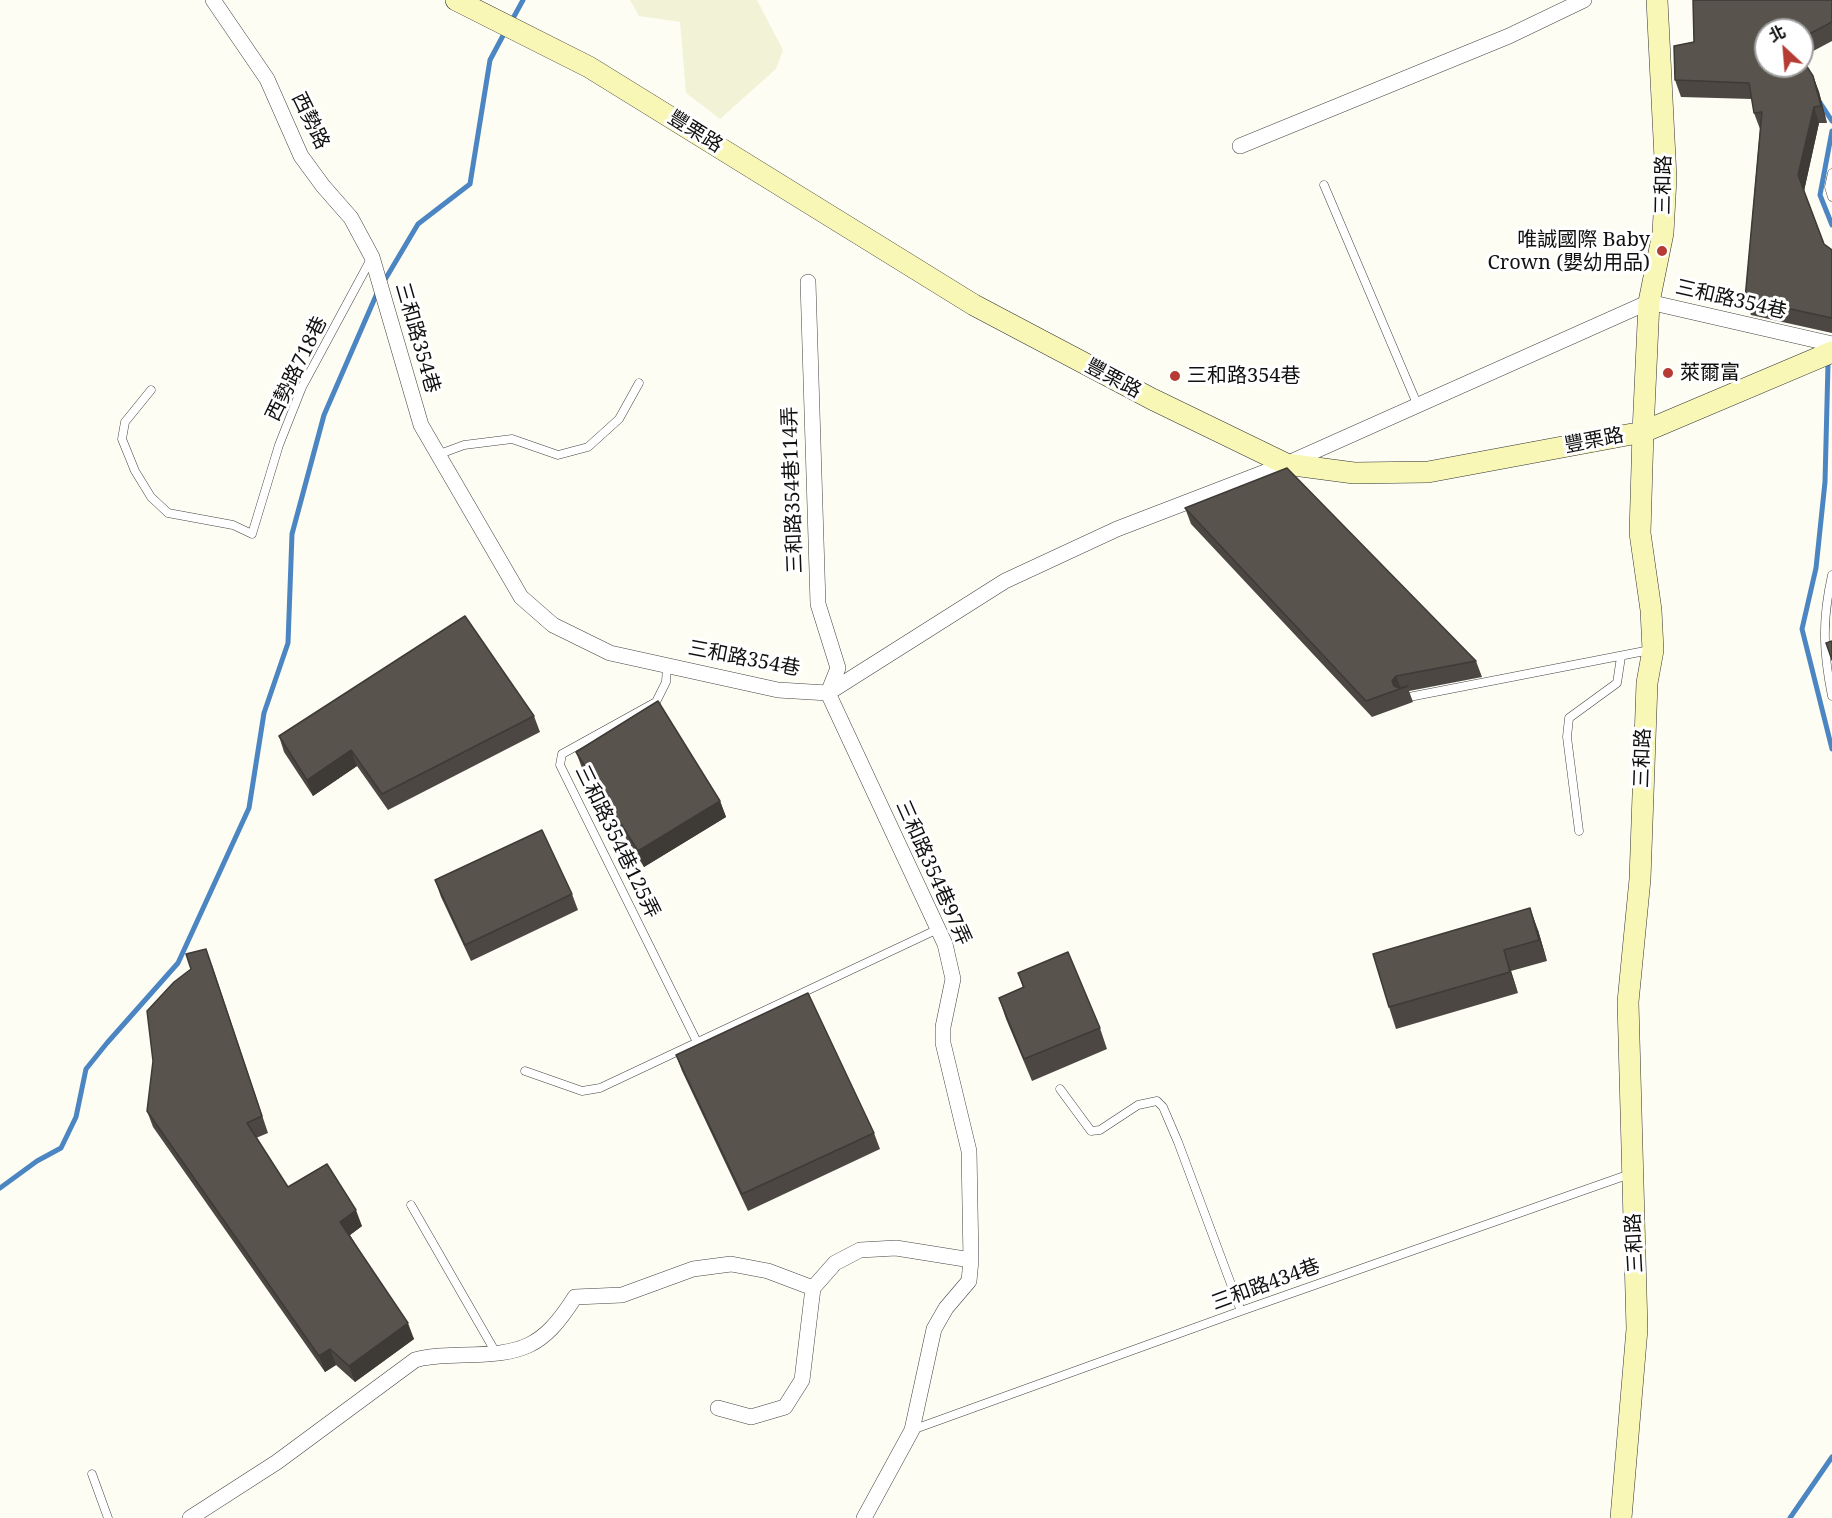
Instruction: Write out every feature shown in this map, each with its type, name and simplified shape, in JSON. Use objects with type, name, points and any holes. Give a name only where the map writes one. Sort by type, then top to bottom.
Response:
[{"type":"street","name":"西勢路","points":[[213,0],[267,79],[301,156],[351,218],[372,257]]},
{"type":"street","name":"豐栗路","points":[[456,0],[589,67],[974,305],[1152,399],[1286,464],[1354,473],[1428,472],[1643,432],[1832,352]]},
{"type":"street","points":[[1240,146],[1509,36],[1584,0]]},
{"type":"street","name":"三和路","points":[[1621,1518],[1637,1329],[1628,1002],[1640,879],[1647,682],[1653,650],[1652,610],[1640,532],[1643,432],[1649,302],[1663,233],[1666,178],[1657,0]]},
{"type":"street","name":"三和路354巷","points":[[372,257],[421,425],[521,597],[553,625],[610,653],[778,690],[828,693],[1005,581],[1117,529],[1286,464],[1649,302],[1832,344]]},
{"type":"street","name":"三和路354巷114弄","points":[[808,282],[818,604],[838,668],[828,693]]},
{"type":"street","name":"三和路354巷97弄","points":[[828,693],[945,944],[953,979],[943,1027],[943,1043],[969,1150],[972,1260],[969,1281],[946,1308],[934,1329],[912,1430],[866,1516]]},
{"type":"street","points":[[718,1408],[751,1417],[785,1407],[802,1380],[813,1288],[835,1263],[860,1250],[897,1248],[972,1260]]},
{"type":"street","points":[[190,1518],[277,1462],[415,1360],[428,1356],[497,1354],[516,1350],[538,1341],[562,1316],[574,1296],[622,1295],[693,1269],[731,1264],[768,1271],[813,1288]]},
{"type":"lane","points":[[1832,173],[1829,187],[1832,197]]},
{"type":"lane","points":[[1324,185],[1418,406]]},
{"type":"lane","name":"西勢路718巷","points":[[151,390],[124,422],[122,439],[135,471],[151,497],[168,513],[232,525],[252,534],[279,445],[302,387],[372,257]]},
{"type":"lane","points":[[437,455],[464,445],[512,439],[558,456],[588,447],[619,419],[639,383]]},
{"type":"lane","points":[[1832,575],[1825,608],[1825,661],[1832,696]]},
{"type":"lane","points":[[1404,698],[1653,650]]},
{"type":"lane","points":[[1580,831],[1567,737],[1569,718],[1617,683],[1621,657]]},
{"type":"lane","name":"三和路354巷125弄","points":[[667,666],[666,682],[656,702],[562,754],[560,765],[697,1042]]},
{"type":"lane","points":[[525,1071],[582,1091],[600,1088],[938,929]]},
{"type":"lane","points":[[1060,1089],[1091,1131],[1100,1130],[1138,1105],[1157,1101],[1163,1107],[1241,1311]]},
{"type":"lane","name":"三和路434巷","points":[[912,1430],[1241,1311],[1632,1174]]},
{"type":"lane","points":[[411,1205],[497,1354]]},
{"type":"lane","points":[[92,1474],[108,1518]]},
{"type":"green space","points":[[630,0],[757,0],[783,50],[776,69],[720,119],[686,93],[680,22],[639,16]]},
{"type":"building","points":[[1693,0],[1832,0],[1832,22],[1814,32],[1814,18],[1754,18],[1754,78],[1814,78],[1821,106],[1814,107],[1798,175],[1824,244],[1832,250],[1832,318],[1745,299],[1762,112],[1754,113],[1749,83],[1675,80],[1674,46],[1694,42]]},
{"type":"building","points":[[1287,468],[1476,661],[1396,676],[1392,681],[1394,686],[1399,688],[1408,686],[1366,701],[1185,508]]},
{"type":"building","points":[[465,616],[534,716],[382,794],[351,750],[307,780],[279,736]]},
{"type":"building","points":[[1832,641],[1832,660],[1826,643]]},
{"type":"building","points":[[658,701],[720,801],[638,851],[576,752]]},
{"type":"building","points":[[542,830],[572,894],[465,945],[435,880]]},
{"type":"building","points":[[1530,908],[1539,940],[1504,950],[1510,972],[1389,1007],[1373,954]]},
{"type":"building","points":[[206,949],[262,1116],[247,1123],[288,1187],[327,1164],[356,1210],[340,1222],[408,1323],[349,1366],[330,1349],[319,1356],[147,1111],[153,1061],[147,1011],[174,982],[191,969],[186,954]]},
{"type":"building","points":[[1068,952],[1100,1028],[1024,1059],[999,998],[1024,987],[1018,973]]},
{"type":"building","points":[[808,993],[874,1133],[742,1194],[676,1055]]},
{"type":"waterway","points":[[511,22],[523,0]]},
{"type":"waterway","points":[[383,283],[418,224],[470,184],[490,60],[506,30]]},
{"type":"waterway","points":[[1819,101],[1832,121]]},
{"type":"waterway","points":[[1832,131],[1820,195],[1832,225]]},
{"type":"waterway","points":[[0,1188],[37,1161],[61,1148],[76,1117],[86,1069],[178,963],[249,808],[264,713],[288,643],[292,534],[324,415],[378,291]]},
{"type":"waterway","points":[[1830,361],[1828,364],[1825,482],[1816,568],[1802,629],[1832,749]]},
{"type":"waterway","points":[[1790,1518],[1832,1457]]},
{"type":"place","name":"唯誠國際 Baby Crown (嬰幼用品)","points":[[1662,251]]},
{"type":"place","name":"萊爾富","points":[[1668,373]]},
{"type":"place","name":"三和路354巷","points":[[1175,376]]}]
